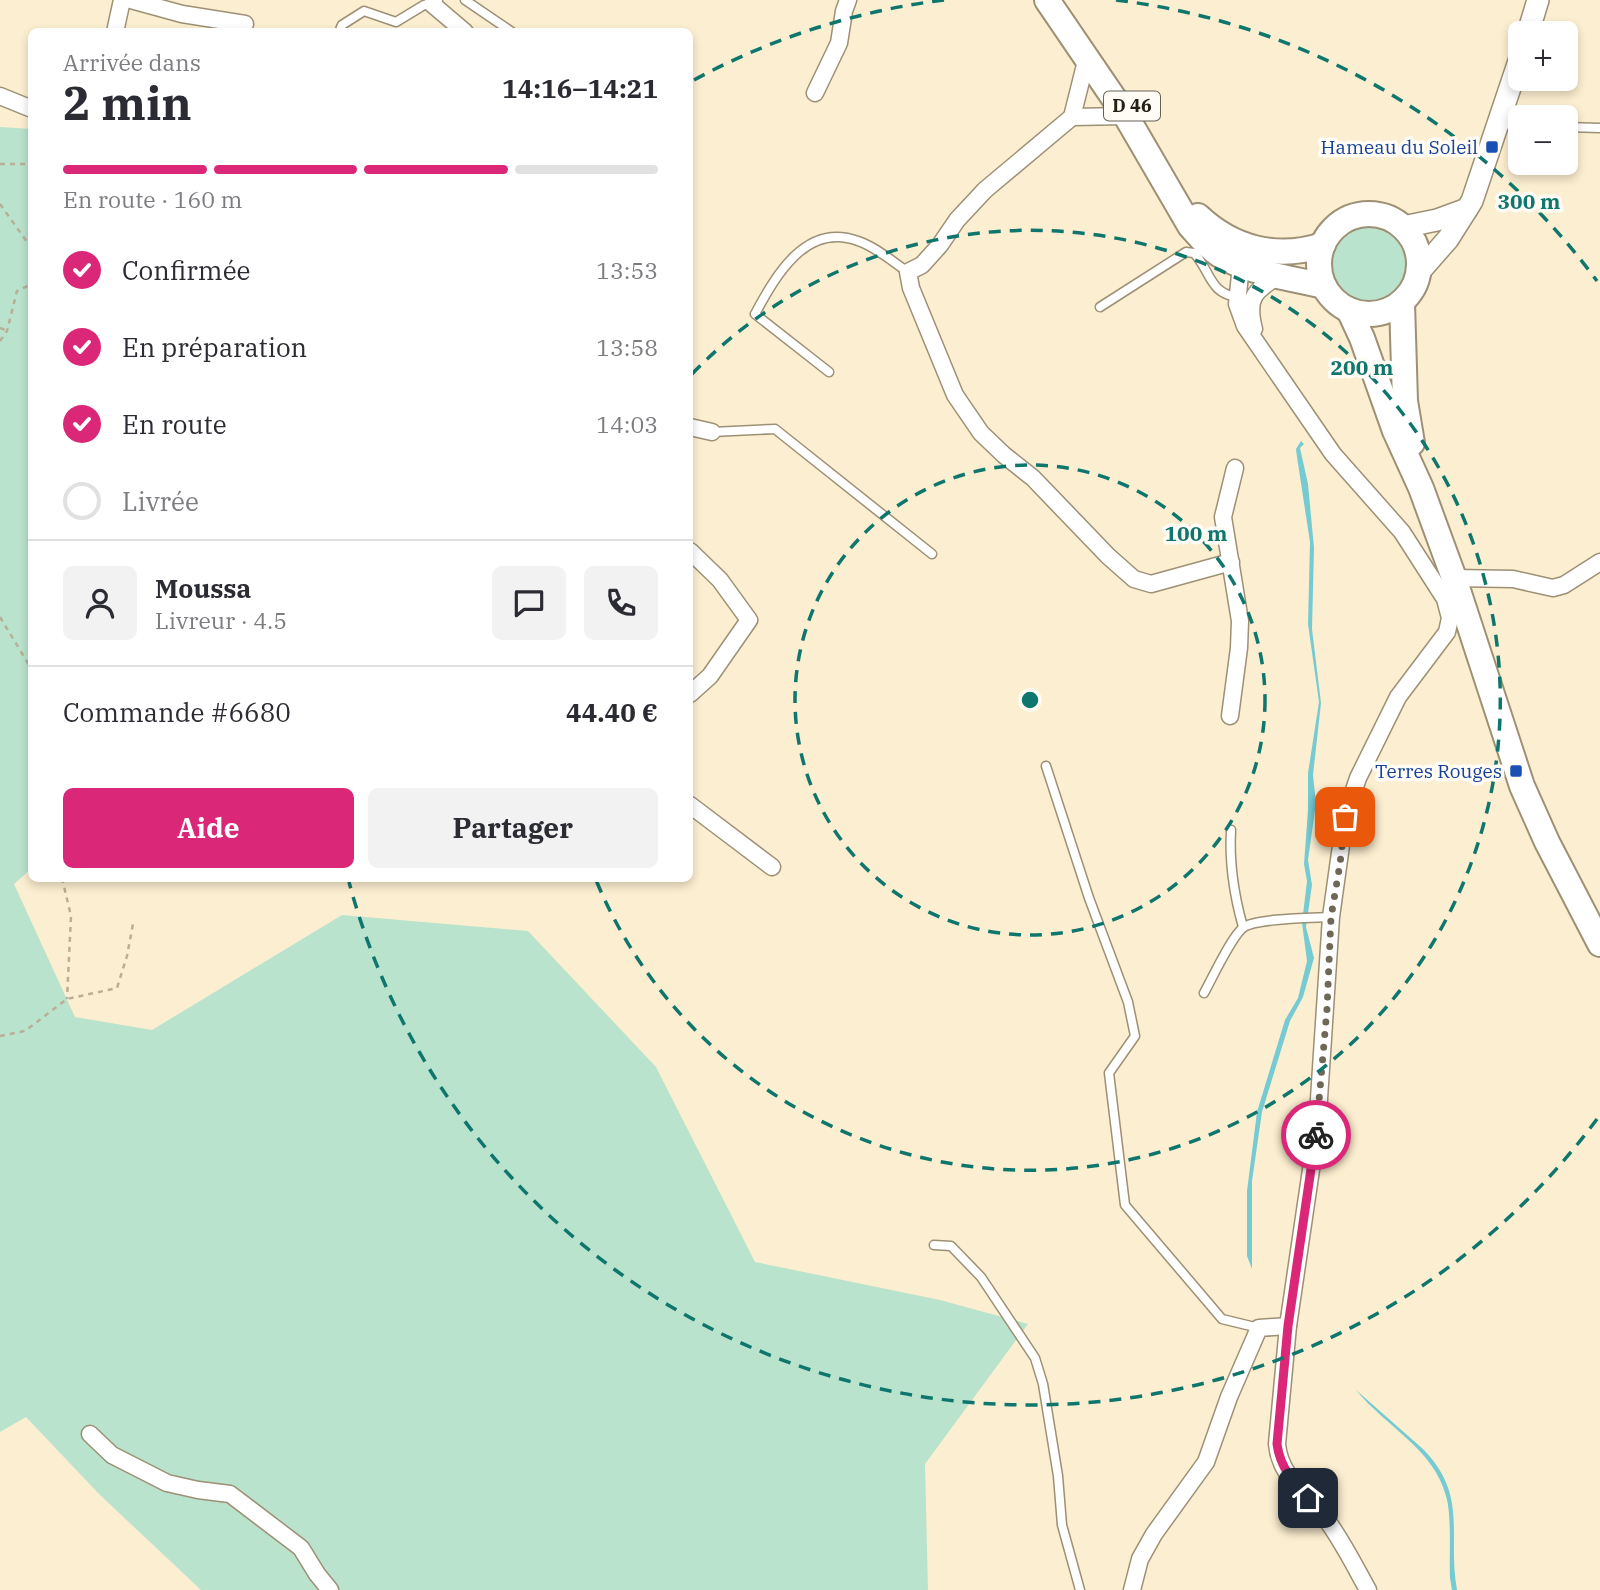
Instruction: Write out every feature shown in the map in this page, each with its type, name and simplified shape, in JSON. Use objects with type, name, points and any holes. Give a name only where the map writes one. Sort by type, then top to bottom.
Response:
[{"type":"main road","name":"D 46","points":[[1047,0],[1126,116],[1190,226],[1214,251],[1241,265],[1324,286]]},
{"type":"main road","name":"D 46","points":[[1059,0],[1122,91],[1187,202],[1212,229],[1230,240],[1270,252],[1298,252],[1323,245]]},
{"type":"main road","points":[[1532,21],[1538,0]]},
{"type":"main road","points":[[1419,272],[1448,239],[1472,201],[1508,128]]},
{"type":"main road","points":[[1404,227],[1437,220],[1466,209]]},
{"type":"main road","points":[[1366,214],[1392,219],[1404,227],[1417,248],[1419,272],[1416,284],[1402,303],[1390,311],[1376,314],[1362,314],[1338,304],[1324,286],[1319,265],[1323,245],[1330,233],[1340,223],[1366,214]]},
{"type":"main road","points":[[1402,303],[1405,408],[1421,488]]},
{"type":"main road","points":[[1349,310],[1362,338],[1400,443],[1421,488],[1454,578],[1522,786],[1547,842],[1596,928]]},
{"type":"street","points":[[116,28],[122,0]]},
{"type":"street","points":[[131,0],[184,7],[245,24]]},
{"type":"street","points":[[815,93],[839,43],[848,0]]},
{"type":"street","points":[[433,2],[461,28]]},
{"type":"street","points":[[1087,57],[1072,117],[985,190],[957,220],[922,265],[908,272],[911,288],[955,395],[981,433],[1033,478],[1108,556],[1134,579],[1151,584],[1231,562]]},
{"type":"street","points":[[0,96],[28,107]]},
{"type":"street","points":[[1072,117],[1126,116]]},
{"type":"street","points":[[1244,299],[1241,265],[1270,252]]},
{"type":"street","points":[[1280,275],[1237,304],[1245,326],[1333,454],[1402,532],[1445,599],[1450,618],[1447,632],[1398,697],[1358,778],[1345,817],[1331,917],[1317,1129],[1288,1326],[1277,1444],[1279,1457],[1294,1484],[1330,1525],[1368,1590]]},
{"type":"street","points":[[693,428],[712,432]]},
{"type":"street","points":[[1230,716],[1240,621],[1223,517],[1236,468]]},
{"type":"street","points":[[693,554],[720,580],[749,620],[710,676],[693,691]]},
{"type":"street","points":[[1454,578],[1503,578],[1553,588],[1564,585],[1600,562]]},
{"type":"street","points":[[693,807],[772,867]]},
{"type":"street","points":[[1132,1590],[1140,1559],[1154,1534],[1206,1462],[1229,1397],[1259,1328],[1288,1326]]},
{"type":"street","points":[[90,1434],[112,1455],[167,1483],[230,1494],[302,1548],[330,1590]]},
{"type":"lane","points":[[465,0],[506,28]]},
{"type":"lane","points":[[340,28],[365,11],[396,22],[433,2]]},
{"type":"lane","points":[[1578,127],[1600,128]]},
{"type":"lane","points":[[829,372],[755,314],[766,293],[793,255],[819,238],[838,236],[859,241],[908,272]]},
{"type":"lane","points":[[1100,307],[1186,252],[1199,257],[1218,291],[1244,299]]},
{"type":"lane","points":[[712,432],[775,429],[932,554]]},
{"type":"lane","points":[[1046,766],[1089,898],[1129,1002],[1135,1036],[1109,1073],[1125,1205],[1222,1319],[1259,1328]]},
{"type":"lane","points":[[1231,830],[1234,897],[1243,927]]},
{"type":"lane","points":[[1204,993],[1243,927],[1258,922],[1331,917]]},
{"type":"lane","points":[[934,1245],[951,1246],[981,1277],[1035,1359],[1043,1384],[1056,1463],[1062,1525],[1080,1590]]},
{"type":"path","points":[[0,164],[28,164]]},
{"type":"path","points":[[0,204],[28,243]]},
{"type":"path","points":[[0,341],[7,331],[17,290],[28,286]]},
{"type":"path","points":[[0,328],[7,331]]},
{"type":"path","points":[[0,617],[28,663]]},
{"type":"path","points":[[63,882],[71,916],[67,999]]},
{"type":"path","points":[[0,1036],[25,1031],[67,999],[117,988],[133,924]]},
{"type":"green space","points":[[0,127],[28,129],[28,872],[14,884],[75,1017],[152,1030],[342,915],[528,931],[656,1067],[755,1262],[940,1300],[1028,1324],[925,1464],[928,1590],[201,1590],[100,1495],[26,1417],[0,1432]]},
{"type":"green space","points":[[1370,224],[1386,227],[1399,236],[1408,249],[1411,265],[1408,281],[1399,294],[1386,303],[1370,306],[1354,303],[1341,294],[1332,281],[1329,265],[1332,249],[1341,236],[1354,227]]},
{"type":"water","points":[[1301,441],[1304,444],[1300,448],[1308,484],[1314,548],[1312,629],[1321,703],[1313,775],[1316,803],[1308,860],[1312,885],[1306,927],[1314,958],[1303,997],[1290,1021],[1262,1112],[1252,1181],[1252,1269],[1247,1256],[1247,1191],[1257,1112],[1285,1020],[1298,998],[1307,961],[1302,923],[1307,881],[1304,864],[1308,773],[1319,702],[1308,624],[1310,542],[1296,449]]},
{"type":"water","points":[[1356,1390],[1423,1449],[1446,1483],[1454,1516],[1457,1590],[1452,1590],[1450,1578],[1449,1514],[1440,1479],[1420,1451]]},
{"type":"way so far","points":[[1316,1135],[1327,1009],[1331,917],[1345,817]]},
{"type":"place","name":"Hameau du Soleil","points":[[1492,147]]},
{"type":"place","name":"Terres Rouges","points":[[1516,771]]},
{"type":"route","points":[[1308,1498],[1285,1470],[1277,1444],[1288,1326],[1316,1135]]}]
